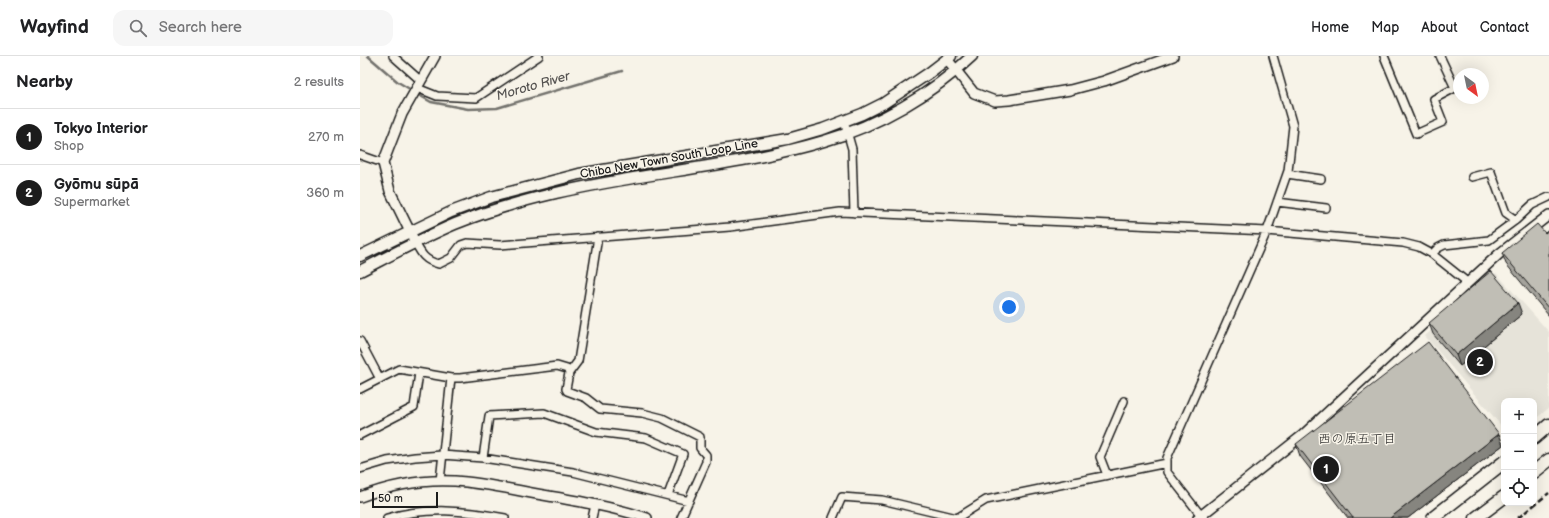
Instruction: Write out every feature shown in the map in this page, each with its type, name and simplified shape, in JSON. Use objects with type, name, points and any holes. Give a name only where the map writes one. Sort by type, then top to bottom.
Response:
[{"type":"highway","points":[[1537,435],[1549,425]]},
{"type":"highway","points":[[1536,470],[1549,460]]},
{"type":"highway","points":[[1434,518],[1501,464]]},
{"type":"highway","points":[[1476,518],[1501,499]]},
{"type":"main road","name":"Chiba New Town South Loop Line","points":[[360,271],[416,242],[456,224],[527,200],[578,188],[789,151],[826,141],[889,115],[937,84],[972,56]]},
{"type":"main road","name":"Chiba New Town South Loop Line","points":[[360,256],[451,212],[484,199],[524,187],[579,174],[788,139],[822,129],[844,121],[890,99],[929,73],[948,57]]},
{"type":"street","points":[[393,56],[419,84],[437,96],[476,98],[539,56]]},
{"type":"street","points":[[435,56],[402,114],[383,163],[390,191],[422,255],[427,260],[439,264],[451,258],[462,245],[467,243],[500,245],[730,227],[840,212],[1267,231],[1403,243],[1419,247],[1432,254],[1467,282]]},
{"type":"street","points":[[948,57],[974,93],[995,101],[1070,90],[1094,84],[1173,56]]},
{"type":"street","points":[[1273,56],[1293,126],[1287,174],[1267,231],[1167,458],[1167,472],[1201,517],[1303,435],[1467,282],[1499,254],[1549,215]]},
{"type":"street","points":[[1384,56],[1416,134],[1443,122],[1434,99],[1454,88],[1440,56]]},
{"type":"street","points":[[844,121],[852,149],[854,213]]},
{"type":"street","points":[[360,155],[383,163]]},
{"type":"street","points":[[1472,177],[1490,172],[1506,213],[1516,220]]},
{"type":"street","points":[[1287,174],[1321,180]]},
{"type":"street","points":[[1432,254],[1444,245],[1489,240],[1516,220],[1532,205],[1549,197]]},
{"type":"street","points":[[1277,202],[1326,208]]},
{"type":"street","points":[[598,237],[578,361],[569,373],[566,389],[567,391],[586,398],[598,408],[642,413],[662,418],[700,436],[700,448],[706,458],[681,518]]},
{"type":"street","points":[[361,345],[380,379]]},
{"type":"street","points":[[360,389],[399,369],[451,378],[474,377],[557,366],[567,369],[569,373]]},
{"type":"street","points":[[360,435],[414,407],[419,372]]},
{"type":"street","points":[[440,481],[451,378]]},
{"type":"street","points":[[1107,476],[1100,457],[1124,401]]},
{"type":"street","points":[[483,458],[489,416],[544,413],[596,432],[646,438],[683,454],[668,495]]},
{"type":"street","points":[[360,469],[402,458],[442,455],[483,458],[573,472],[689,500]]},
{"type":"street","points":[[833,518],[842,497],[882,500],[957,518],[986,500],[1167,463]]},
{"type":"street","points":[[360,497],[397,485],[420,482],[455,481],[483,484],[595,505],[647,518]]},
{"type":"street","points":[[592,518],[595,505]]},
{"type":"street","points":[[387,518],[415,512],[431,514],[453,510],[505,518]]},
{"type":"shaded area","points":[[1496,273],[1549,332],[1549,408],[1537,418],[1537,398],[1501,398],[1501,425],[1425,336]]},
{"type":"building","points":[[1537,224],[1545,233],[1549,230],[1549,309],[1502,253]]},
{"type":"building","points":[[1491,271],[1518,303],[1456,355],[1429,323]]},
{"type":"building","points":[[1428,342],[1499,434],[1390,518],[1353,518],[1296,444]]},
{"type":"waterway","name":"Moroto River","points":[[368,56],[398,82],[413,91]]},
{"type":"waterway","name":"Moroto River","points":[[417,94],[431,102],[468,109],[497,108],[622,71]]},
{"type":"railway","points":[[1518,518],[1549,493]]},
{"type":"place","name":"Gyōmu sūpā","points":[[1480,362]]},
{"type":"place","name":"Tokyo Interior","points":[[1326,469]]},
{"type":"district","name":"西の原五丁目","points":[[1357,439]]}]
